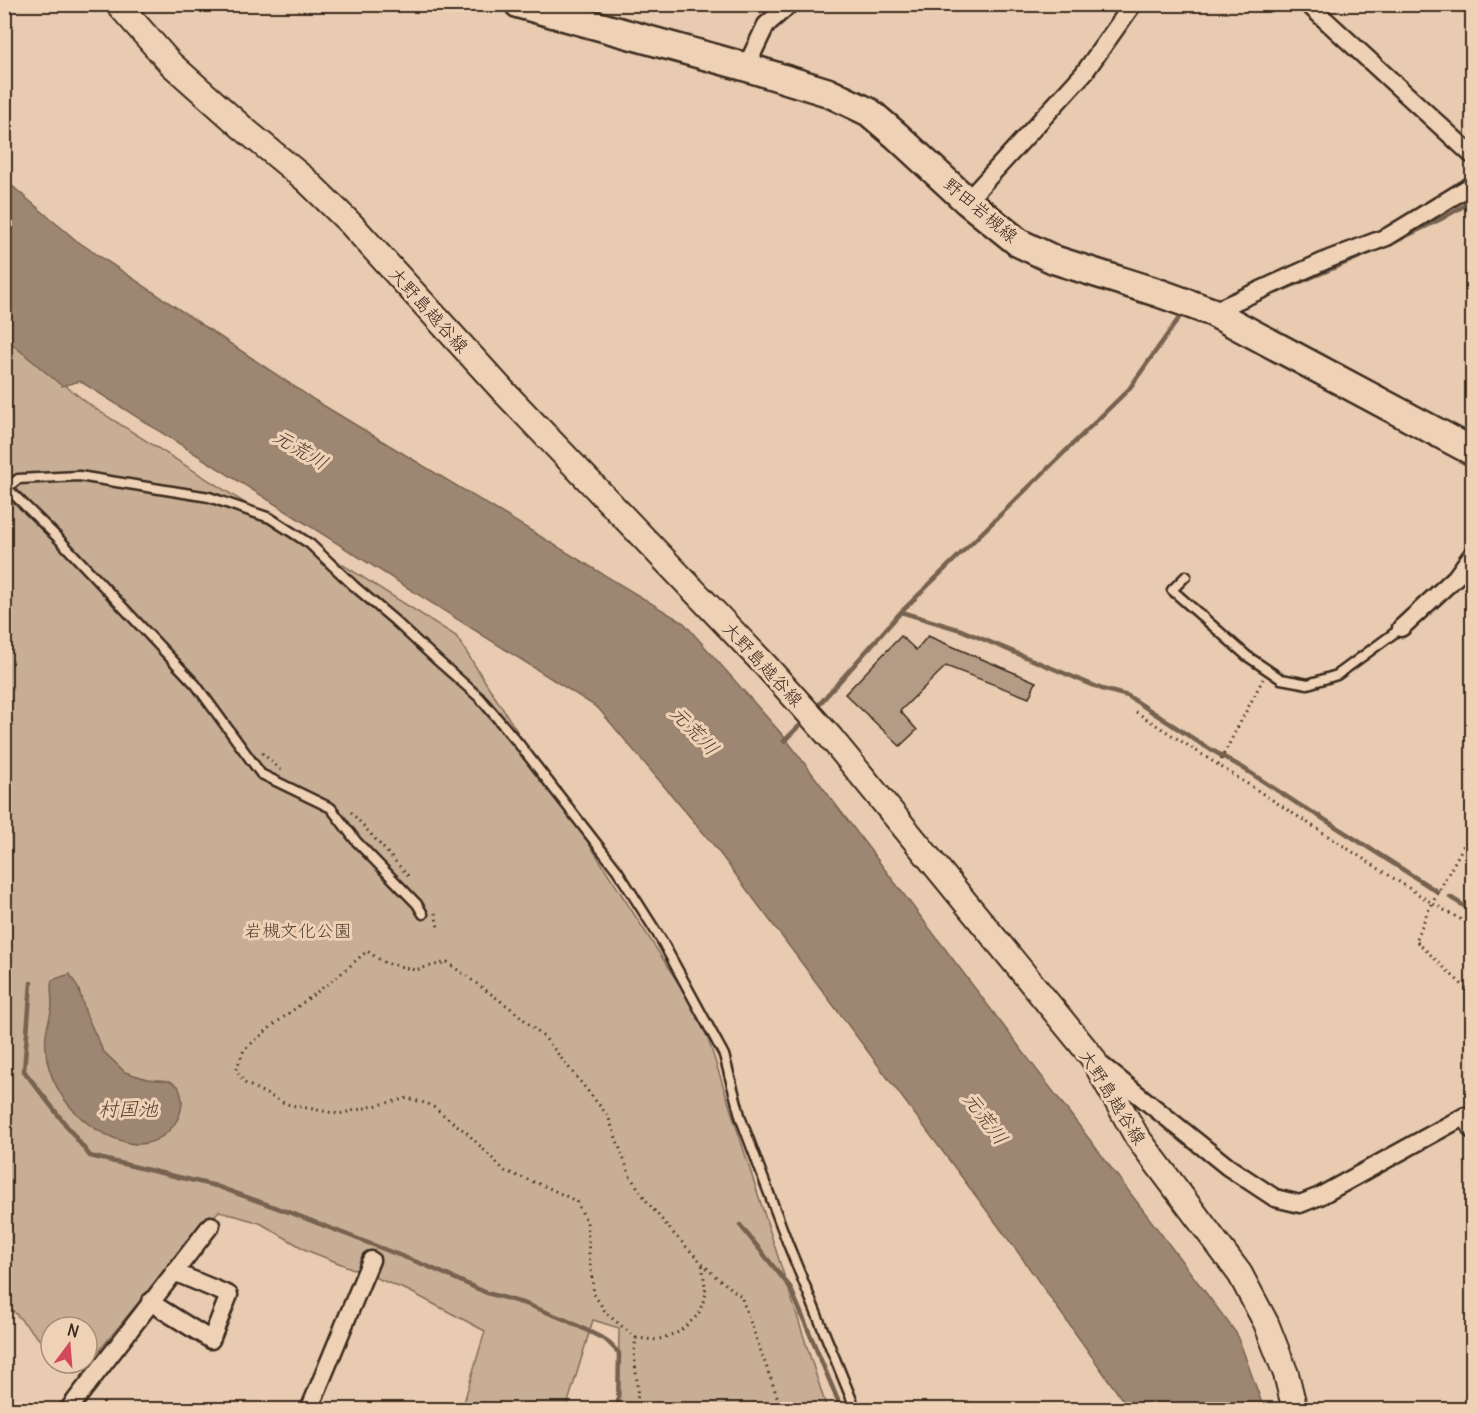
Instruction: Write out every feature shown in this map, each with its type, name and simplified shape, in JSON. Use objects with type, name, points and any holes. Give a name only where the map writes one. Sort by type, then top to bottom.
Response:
[{"type":"main road","name":"大野島越谷線","points":[[118,4],[171,64],[306,180],[351,224],[506,394],[766,666],[831,738],[1092,1058],[1137,1137],[1239,1274],[1266,1323],[1286,1374],[1295,1410]]},
{"type":"main road","name":"野田岩槻線","points":[[519,4],[747,67],[827,92],[869,112],[967,201],[1019,243],[1055,260],[1212,312],[1473,451]]},
{"type":"street","points":[[747,67],[766,26],[790,4]]},
{"type":"street","points":[[967,201],[1084,73],[1133,4]]},
{"type":"street","points":[[1308,4],[1473,155]]},
{"type":"street","points":[[1212,312],[1329,259],[1387,237],[1473,185]]},
{"type":"street","points":[[1401,628],[1456,577],[1473,555]]},
{"type":"street","points":[[1092,1058],[1228,1167],[1275,1198],[1300,1204],[1469,1123]]},
{"type":"street","points":[[68,1410],[211,1225]]},
{"type":"street","points":[[309,1410],[371,1260]]},
{"type":"street","points":[[150,1302],[211,1340],[229,1295],[174,1272]]},
{"type":"lane","points":[[423,914],[417,904],[356,842],[331,808],[261,774],[196,685],[57,537],[6,487],[18,479],[79,476],[209,497],[270,518],[310,544],[480,698],[519,744],[617,870],[662,941],[724,1055],[745,1129],[788,1244],[856,1410]]},
{"type":"lane","points":[[1186,576],[1172,590],[1247,656],[1281,679],[1308,684],[1337,675],[1401,628]]},
{"type":"path","points":[[1218,765],[1268,670]]},
{"type":"path","points":[[1136,712],[1432,903],[1473,926]]},
{"type":"path","points":[[261,752],[287,775]]},
{"type":"path","points":[[350,811],[417,885]]},
{"type":"path","points":[[1473,830],[1432,903],[1416,941],[1473,994]]},
{"type":"path","points":[[432,908],[437,916],[438,927]]},
{"type":"path","points":[[702,1263],[706,1294],[698,1316],[679,1332],[657,1340],[636,1338],[606,1312],[594,1294],[586,1222],[576,1201],[505,1171],[467,1133],[431,1105],[408,1098],[339,1114],[286,1104],[245,1083],[236,1070],[244,1050],[367,951],[385,963],[414,970],[447,962],[513,1010],[545,1038],[608,1116],[630,1176],[648,1203],[702,1263],[741,1296],[782,1410]]},
{"type":"path","points":[[1469,1123],[1473,1056]]},
{"type":"path","points":[[636,1338],[634,1352],[638,1410]]},
{"type":"green space","name":"岩槻文化公園","points":[[5,339],[94,408],[456,636],[702,1020],[827,1409],[618,1409],[619,1328],[593,1320],[566,1409],[462,1409],[485,1331],[409,1291],[306,1250],[260,1223],[219,1211],[156,1281],[99,1351],[99,1315],[39,1315],[39,1339],[5,1302]]},
{"type":"water","name":"元荒川","points":[[5,180],[77,241],[316,401],[684,623],[786,739],[1237,1334],[1264,1409],[1129,1409],[1020,1255],[712,843],[598,708],[80,381],[62,386],[5,338]]},
{"type":"water","name":"村国池","points":[[70,974],[79,990],[86,1014],[103,1051],[125,1072],[147,1079],[170,1081],[178,1086],[182,1102],[178,1119],[168,1132],[155,1140],[140,1144],[130,1143],[101,1132],[88,1124],[67,1103],[52,1078],[48,1064],[46,1034],[52,1007],[52,980]]},
{"type":"building","points":[[901,636],[916,650],[928,636],[1036,682],[1029,698],[946,666],[900,711],[917,730],[900,746],[845,694]]},
{"type":"waterway","points":[[1277,292],[1390,244],[1472,201]]},
{"type":"waterway","points":[[815,709],[901,612],[1129,389],[1179,318]]},
{"type":"waterway","points":[[901,612],[961,630],[1102,689],[1128,696],[1438,892]]},
{"type":"waterway","points":[[784,741],[805,720]]},
{"type":"waterway","points":[[1450,897],[1472,911]]},
{"type":"waterway","points":[[31,983],[24,1071],[90,1156],[216,1186],[427,1266],[487,1293],[526,1304],[566,1320],[606,1340],[619,1353],[618,1410]]},
{"type":"waterway","points":[[740,1225],[790,1287],[842,1410]]}]
